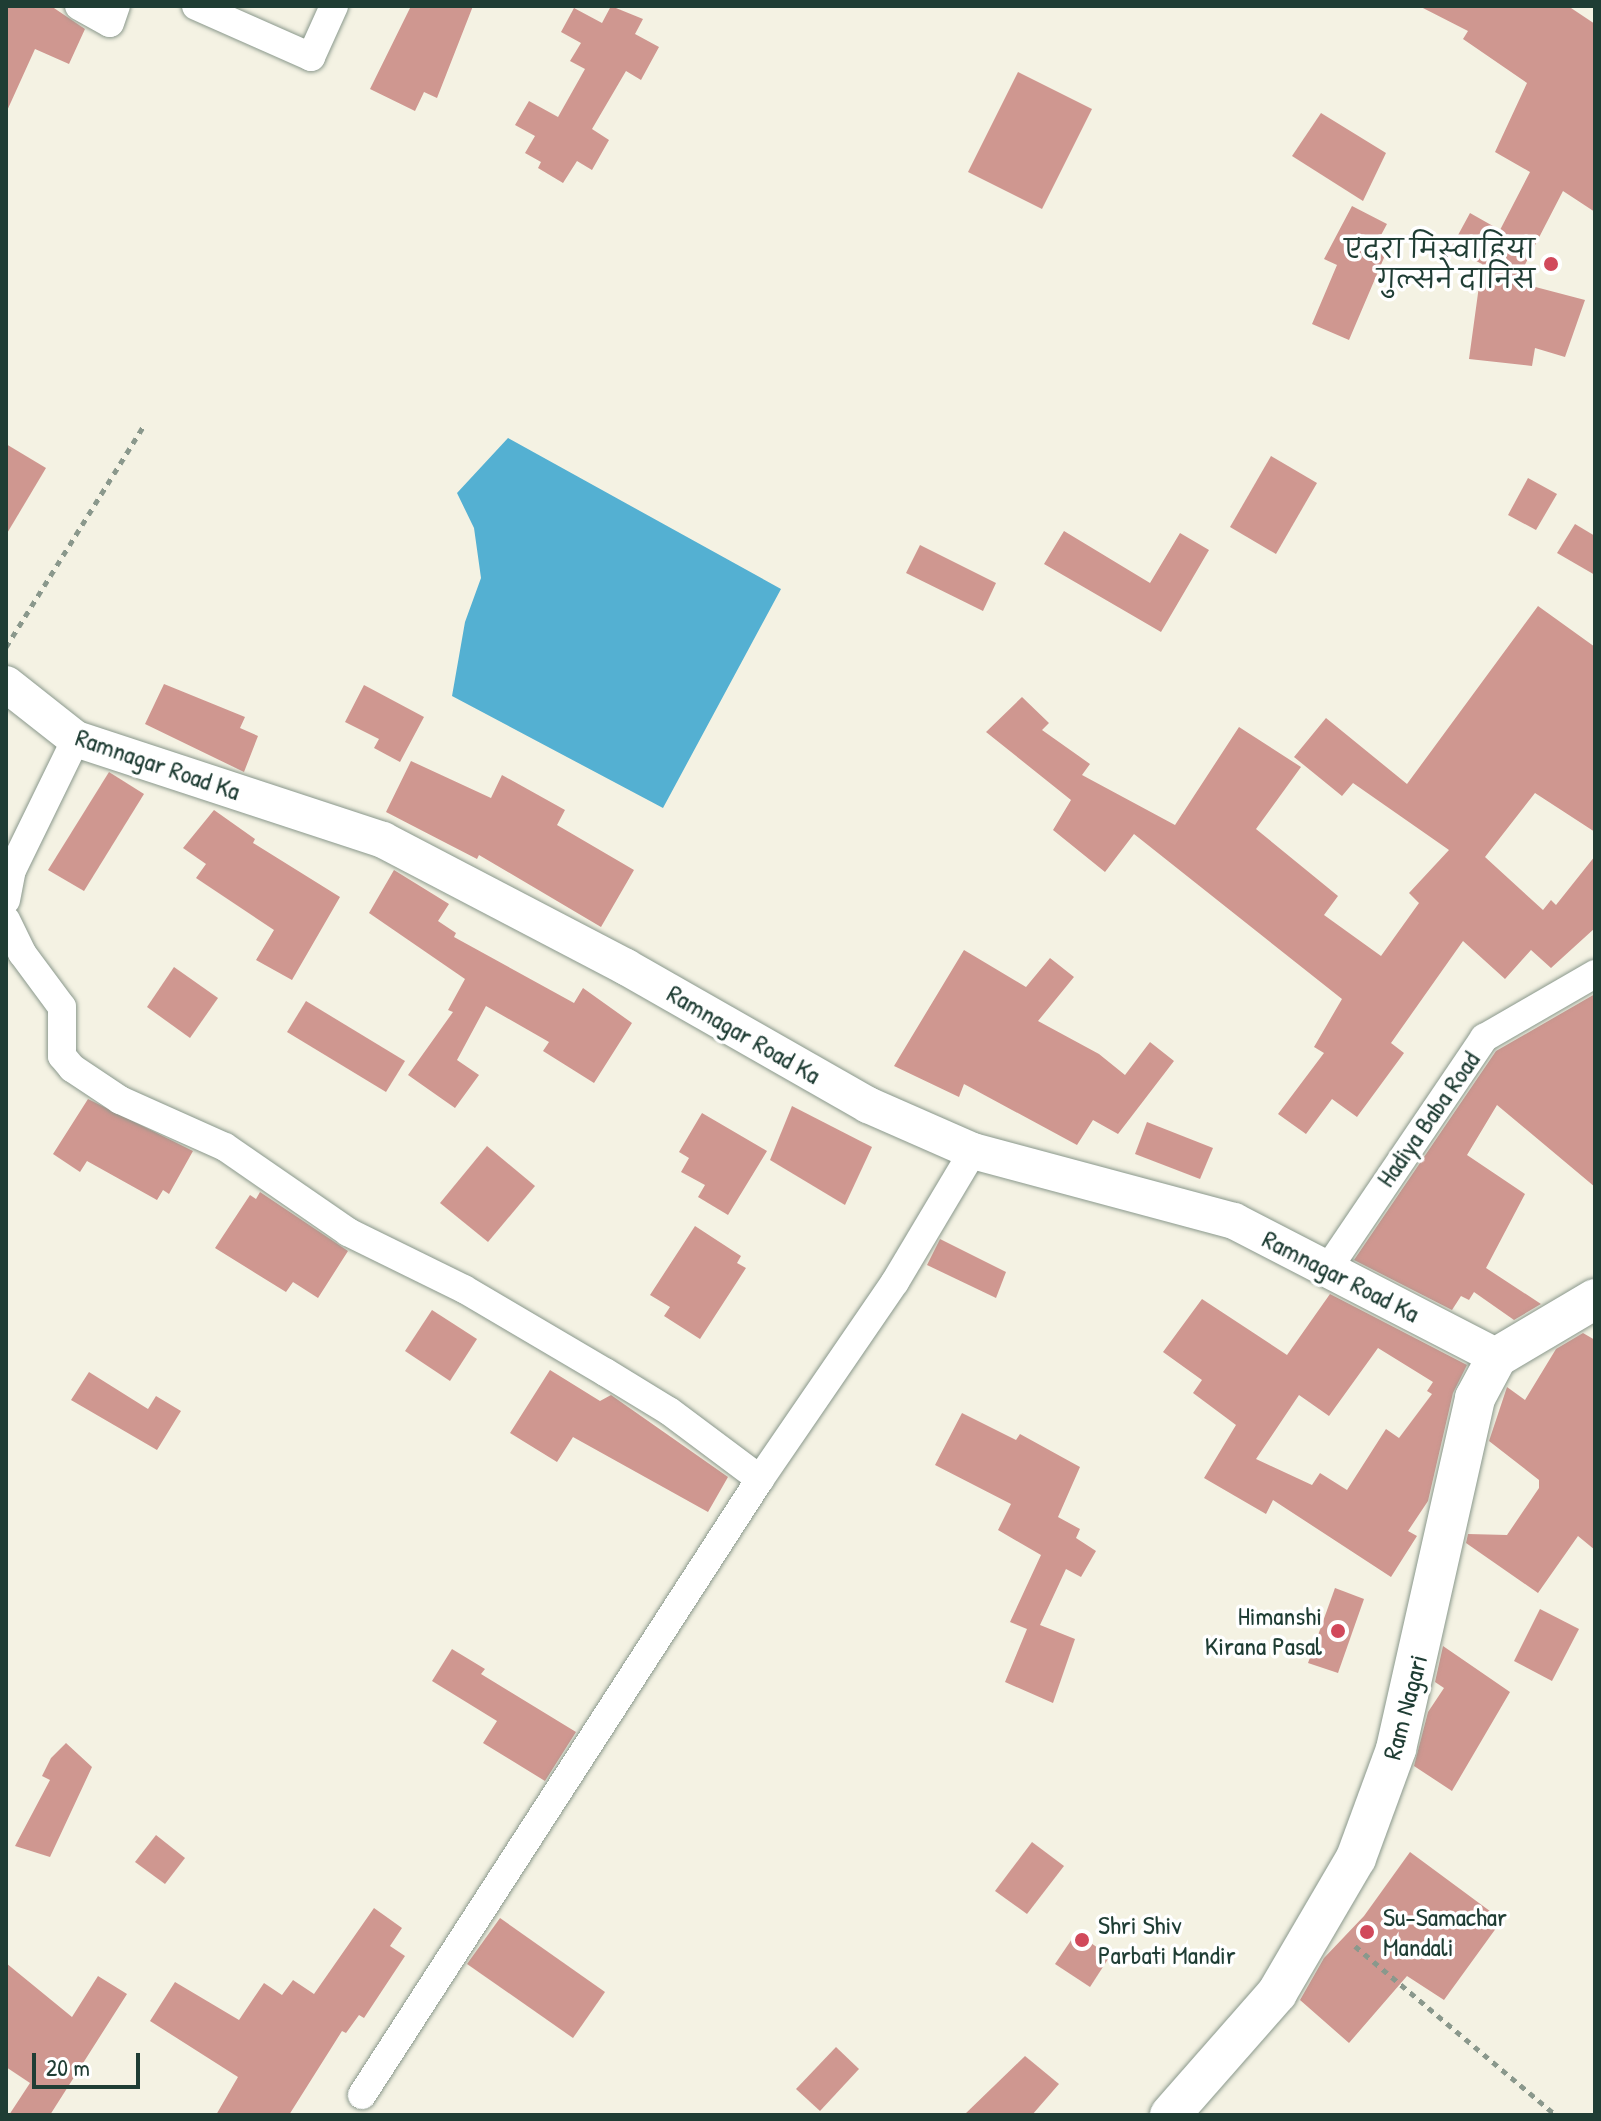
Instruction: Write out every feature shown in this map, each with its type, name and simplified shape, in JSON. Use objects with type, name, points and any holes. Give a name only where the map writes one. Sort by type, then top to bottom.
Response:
[{"type":"main road","points":[[1497,1357],[1595,1299]]},
{"type":"main road","name":"Ram Nagari","points":[[1170,2115],[1277,1993],[1356,1858],[1396,1749],[1475,1398],[1497,1357]]},
{"type":"street","points":[[79,6],[110,23],[116,6]]},
{"type":"street","points":[[196,6],[311,57],[334,6]]},
{"type":"street","name":"Ramnagar Road Ka","points":[[6,684],[76,739],[383,840],[626,967],[868,1105],[973,1151],[1234,1221],[1329,1267],[1497,1357]]},
{"type":"street","points":[[6,900],[12,870],[76,739]]},
{"type":"street","points":[[6,920],[22,953],[62,1007],[62,1056],[72,1068],[120,1100],[225,1147],[348,1232],[464,1289],[529,1332],[605,1372],[669,1411],[760,1479]]},
{"type":"street","name":"Hadiya Baba Road","points":[[1329,1267],[1484,1038],[1595,974]]},
{"type":"street","points":[[362,2095],[760,1479],[895,1282],[973,1151]]},
{"type":"path","points":[[6,647],[143,427]]},
{"type":"path","points":[[1355,1946],[1556,2115]]},
{"type":"water","points":[[508,438],[781,589],[663,808],[452,696],[465,622],[481,578],[474,528],[457,493]]},
{"type":"building","points":[[6,6],[51,6],[85,29],[69,64],[35,49],[6,113]]},
{"type":"building","points":[[411,6],[473,6],[437,98],[424,92],[415,111],[370,89]]},
{"type":"building","points":[[611,6],[643,19],[635,34],[659,47],[641,80],[626,71],[592,129],[609,140],[592,170],[577,161],[563,183],[538,168],[541,162],[525,153],[535,136],[515,125],[529,101],[558,117],[585,69],[570,61],[581,43],[561,32],[574,8],[602,23]]},
{"type":"building","points":[[1419,6],[1568,6],[1595,24],[1595,212],[1563,191],[1516,282],[1585,300],[1565,357],[1535,348],[1532,366],[1469,359],[1482,264],[1451,248],[1470,213],[1500,230],[1530,172],[1495,152],[1527,83],[1463,39],[1468,31]]},
{"type":"building","points":[[1018,72],[1092,109],[1042,209],[968,172]]},
{"type":"building","points":[[1321,113],[1386,153],[1363,201],[1292,156]]},
{"type":"building","points":[[1352,206],[1387,224],[1374,248],[1386,253],[1349,340],[1312,324],[1337,265],[1324,259]]},
{"type":"building","points":[[6,444],[46,468],[6,535]]},
{"type":"building","points":[[1271,456],[1317,483],[1276,554],[1230,527]]},
{"type":"building","points":[[1528,478],[1557,494],[1536,530],[1508,515]]},
{"type":"building","points":[[1575,524],[1595,536],[1595,575],[1557,553]]},
{"type":"building","points":[[1064,531],[1150,583],[1180,533],[1209,550],[1161,632],[1044,564]]},
{"type":"building","points":[[920,545],[996,583],[983,611],[906,573]]},
{"type":"building","points":[[1538,606],[1595,647],[1595,832],[1535,793],[1485,857],[1543,910],[1551,900],[1556,905],[1595,856],[1595,928],[1551,968],[1531,950],[1505,979],[1463,941],[1391,1043],[1404,1053],[1357,1117],[1332,1099],[1306,1134],[1278,1114],[1324,1053],[1314,1047],[1342,999],[1134,834],[1105,872],[1053,830],[1071,800],[986,732],[1022,697],[1049,723],[1042,730],[1090,764],[1082,775],[1175,825],[1239,727],[1301,767],[1256,829],[1338,896],[1324,915],[1381,956],[1419,903],[1409,893],[1449,850],[1353,783],[1342,796],[1294,757],[1326,718],[1407,784]]},
{"type":"building","points":[[164,684],[245,717],[240,728],[258,736],[244,772],[145,724]]},
{"type":"building","points":[[364,685],[424,717],[400,762],[374,748],[379,739],[345,722]]},
{"type":"building","points":[[411,761],[491,798],[502,775],[565,810],[557,825],[634,870],[601,927],[479,855],[477,859],[386,812]]},
{"type":"building","points":[[109,772],[144,794],[84,891],[48,870]]},
{"type":"building","points":[[214,810],[255,839],[253,843],[340,897],[292,980],[256,960],[274,930],[196,878],[206,864],[183,848]]},
{"type":"building","points":[[394,870],[449,904],[438,921],[456,933],[454,937],[574,1003],[583,988],[632,1023],[594,1083],[543,1051],[549,1042],[486,1006],[457,1060],[479,1075],[455,1108],[408,1075],[453,1012],[448,1010],[465,979],[369,913]]},
{"type":"building","points":[[964,950],[1026,987],[1050,958],[1074,977],[1038,1021],[1099,1054],[1125,1075],[1150,1042],[1174,1061],[1118,1134],[1093,1120],[1077,1145],[964,1084],[959,1097],[894,1066]]},
{"type":"building","points":[[174,967],[218,998],[190,1038],[147,1007]]},
{"type":"building","points":[[1595,994],[1595,1187],[1497,1105],[1467,1155],[1525,1194],[1486,1268],[1541,1304],[1514,1320],[1474,1292],[1469,1300],[1461,1296],[1452,1310],[1354,1260],[1496,1051]]},
{"type":"building","points":[[306,1001],[405,1061],[386,1092],[287,1032]]},
{"type":"building","points":[[88,1099],[193,1151],[169,1194],[163,1190],[157,1200],[87,1161],[80,1172],[53,1154]]},
{"type":"building","points":[[792,1106],[872,1147],[845,1205],[770,1160]]},
{"type":"building","points":[[702,1113],[767,1151],[728,1215],[698,1197],[705,1185],[681,1172],[689,1158],[679,1152]]},
{"type":"building","points":[[1147,1122],[1213,1148],[1200,1179],[1135,1154]]},
{"type":"building","points":[[487,1146],[535,1186],[488,1242],[440,1203]]},
{"type":"building","points":[[260,1192],[348,1251],[318,1298],[293,1282],[286,1292],[215,1248],[250,1195],[256,1199]]},
{"type":"building","points":[[695,1226],[741,1256],[737,1263],[746,1268],[700,1339],[664,1316],[670,1307],[650,1295]]},
{"type":"building","points":[[940,1239],[1006,1272],[996,1298],[927,1265]]},
{"type":"building","points":[[1330,1294],[1467,1365],[1453,1393],[1428,1501],[1408,1531],[1417,1536],[1391,1577],[1273,1500],[1266,1514],[1204,1478],[1236,1425],[1193,1393],[1202,1380],[1163,1352],[1202,1299],[1287,1355]],"holes":[[[1378,1348],[1433,1382],[1427,1391],[1432,1394],[1399,1438],[1386,1429],[1347,1490],[1320,1473],[1312,1485],[1256,1459],[1299,1395],[1329,1416]]]},
{"type":"building","points":[[432,1310],[477,1339],[450,1381],[405,1351]]},
{"type":"building","points":[[1583,1333],[1595,1340],[1595,1550],[1578,1536],[1538,1593],[1466,1543],[1468,1534],[1507,1535],[1539,1488],[1539,1480],[1489,1441],[1507,1387],[1525,1400],[1556,1349]]},
{"type":"building","points":[[550,1370],[600,1401],[611,1395],[728,1477],[708,1512],[573,1437],[557,1462],[510,1433]]},
{"type":"building","points":[[89,1372],[148,1409],[156,1396],[181,1411],[157,1450],[71,1400]]},
{"type":"building","points":[[962,1413],[1016,1440],[1020,1434],[1080,1467],[1058,1517],[1080,1529],[1076,1538],[1096,1551],[1081,1577],[1066,1569],[1040,1625],[1075,1639],[1053,1703],[1005,1682],[1027,1629],[1010,1622],[1041,1555],[998,1530],[1011,1504],[935,1465]]},
{"type":"building","points":[[1335,1588],[1364,1599],[1338,1673],[1308,1663]]},
{"type":"building","points":[[1540,1609],[1579,1629],[1552,1681],[1514,1661]]},
{"type":"building","points":[[1443,1646],[1510,1692],[1452,1791],[1414,1766],[1428,1712],[1444,1688],[1435,1682]]},
{"type":"building","points":[[452,1649],[485,1669],[481,1674],[576,1732],[545,1781],[483,1743],[497,1721],[432,1681]]},
{"type":"building","points":[[66,1743],[92,1767],[50,1857],[15,1846],[50,1780],[42,1776],[51,1758]]},
{"type":"building","points":[[156,1835],[185,1858],[165,1884],[135,1862]]},
{"type":"building","points":[[1032,1842],[1064,1866],[1027,1914],[995,1891]]},
{"type":"building","points":[[1410,1852],[1502,1920],[1444,2000],[1407,1976],[1349,2043],[1300,2000],[1324,1958],[1364,1916]]},
{"type":"building","points":[[374,1908],[402,1928],[390,1946],[405,1956],[364,2018],[359,2015],[346,2033],[342,2031],[289,2115],[216,2115],[238,2077],[150,2021],[175,1982],[239,2020],[264,1983],[282,1995],[293,1980],[314,1994]]},
{"type":"building","points":[[500,1918],[605,1992],[573,2038],[467,1964]]},
{"type":"building","points":[[1076,1933],[1110,1956],[1090,1987],[1055,1964]]},
{"type":"building","points":[[6,1963],[72,2017],[98,1976],[127,1994],[50,2115],[9,2115],[30,2083],[6,2067]]},
{"type":"building","points":[[836,2047],[859,2069],[820,2111],[796,2089]]},
{"type":"building","points":[[1025,2056],[1059,2084],[1032,2115],[964,2115]]},
{"type":"place","name":"एदरा मिस्वाहिया गुल्सने दानिस","points":[[1551,264]]},
{"type":"place","name":"Himanshi Kirana Pasal","points":[[1338,1631]]},
{"type":"place","name":"Su-Samachar Mandali","points":[[1367,1932]]},
{"type":"place","name":"Shri Shiv Parbati Mandir","points":[[1082,1940]]}]
